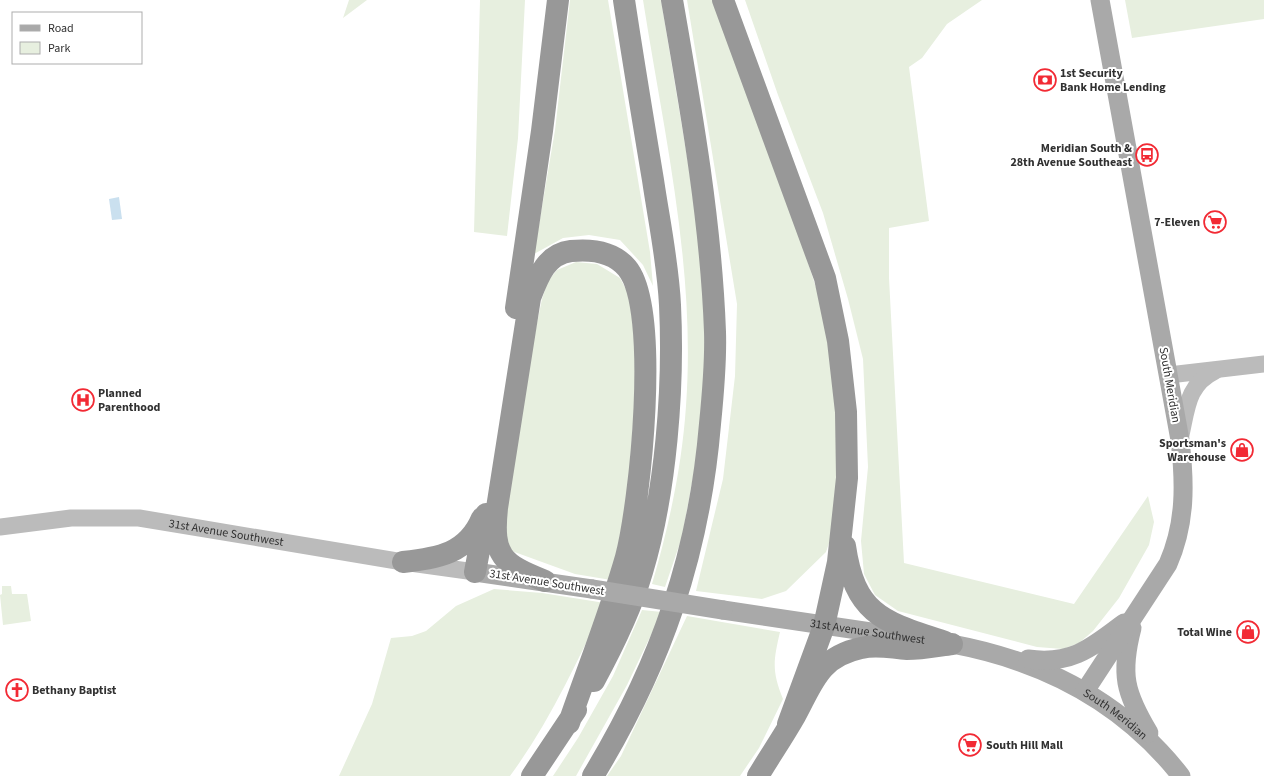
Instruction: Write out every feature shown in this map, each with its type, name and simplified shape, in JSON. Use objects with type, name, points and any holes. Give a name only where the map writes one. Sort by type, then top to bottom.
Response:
[{"type":"highway","points":[[475,572],[491,488],[543,123],[558,0]]},
{"type":"highway","points":[[532,776],[569,723],[610,651],[625,619],[642,573],[657,502],[667,434],[670,371],[670,304],[660,228],[624,0]]},
{"type":"highway","points":[[593,776],[633,706],[669,622],[683,580],[694,534],[708,454],[713,398],[715,333],[710,264],[694,131],[672,0]]},
{"type":"highway","points":[[723,0],[825,278],[838,340],[846,412],[847,478],[844,517],[838,562],[824,626],[788,724],[758,776]]},
{"type":"highway","points":[[545,581],[520,571],[503,557],[495,540],[496,508],[530,298],[540,271],[552,259],[567,252],[591,249],[606,254],[623,263],[628,268],[636,284],[644,325],[646,386],[635,507],[626,555],[569,723]]},
{"type":"highway","points":[[403,562],[438,558],[452,552],[464,543],[479,524],[491,488]]},
{"type":"highway","points":[[844,517],[845,542],[851,575],[863,601],[882,618],[904,628],[952,644]]},
{"type":"highway","points":[[788,724],[794,718],[813,679],[820,670],[846,652],[862,647],[879,646],[908,649],[952,644]]},
{"type":"main road","name":"South Meridian","points":[[1100,0],[1169,375],[1180,440],[1184,484],[1180,530],[1175,548],[1168,564],[1085,692],[1124,719],[1160,751],[1181,776]]},
{"type":"main road","name":"31st Avenue Southwest","points":[[475,572],[545,581],[824,626],[952,644],[1003,655],[1045,671],[1085,692]]},
{"type":"main road","points":[[1003,655],[1059,660],[1078,655],[1096,645],[1136,613]]},
{"type":"main road","points":[[1136,613],[1126,649],[1126,682],[1133,706],[1160,751]]},
{"type":"street","points":[[1169,375],[1264,364]]},
{"type":"street","points":[[1180,440],[1193,390],[1202,378],[1218,369]]},
{"type":"street","name":"31st Avenue Southwest","points":[[0,527],[79,518],[139,518],[403,562],[475,572]]},
{"type":"green space","points":[[349,0],[367,0],[343,18]]},
{"type":"green space","points":[[480,0],[525,0],[518,138],[507,236],[474,232]]},
{"type":"green space","points":[[570,0],[608,0],[650,252],[653,286],[643,265],[620,240],[589,235],[563,238],[534,254],[555,130]]},
{"type":"green space","points":[[643,0],[661,0],[689,169],[701,257],[706,322],[704,390],[699,445],[682,537],[665,587],[652,584],[664,540],[678,473],[686,406],[688,355],[682,253],[676,202]]},
{"type":"green space","points":[[687,0],[714,0],[787,198],[821,303],[841,404],[834,528],[826,552],[786,591],[762,599],[696,591],[723,479],[735,376],[737,304]]},
{"type":"green space","points":[[745,0],[982,0],[947,24],[922,58],[909,67],[929,221],[889,228],[889,278],[904,563],[1074,604],[1148,496],[1154,522],[1149,545],[1119,598],[1093,631],[1079,643],[1063,649],[1037,647],[898,611],[875,595],[864,574],[861,541],[868,467],[863,359],[848,299],[823,213],[778,95]]},
{"type":"green space","points":[[1125,0],[1264,0],[1264,19],[1132,38]]},
{"type":"green space","points":[[576,262],[597,264],[620,278],[630,297],[639,350],[627,500],[611,580],[575,574],[509,550],[502,525],[525,381],[542,299],[548,281],[557,270]]},
{"type":"green space","points":[[2,586],[11,586],[12,594],[27,594],[31,621],[3,625],[0,595],[2,594]]},
{"type":"green space","points":[[494,589],[542,593],[605,603],[550,714],[510,776],[339,776],[372,704],[391,638],[412,636],[426,631],[456,606]]},
{"type":"green space","points":[[642,610],[662,612],[627,685],[576,776],[553,776],[578,738],[613,676]]},
{"type":"green space","points":[[687,616],[780,632],[775,659],[775,673],[783,699],[759,748],[740,776],[607,776],[621,756]]},
{"type":"water","points":[[119,197],[122,219],[112,220],[109,199]]},
{"type":"place","name":"1st Security Bank Home Lending","points":[[1045,80]]},
{"type":"place","name":"Meridian South & 28th Avenue Southeast","points":[[1147,155]]},
{"type":"place","name":"7-Eleven","points":[[1215,222]]},
{"type":"place","name":"Planned Parenthood","points":[[83,400]]},
{"type":"place","name":"Sportsman's Warehouse","points":[[1242,450]]},
{"type":"place","name":"Total Wine","points":[[1248,632]]},
{"type":"place","name":"Bethany Baptist","points":[[17,690]]},
{"type":"place","name":"South Hill Mall","points":[[970,745]]}]
